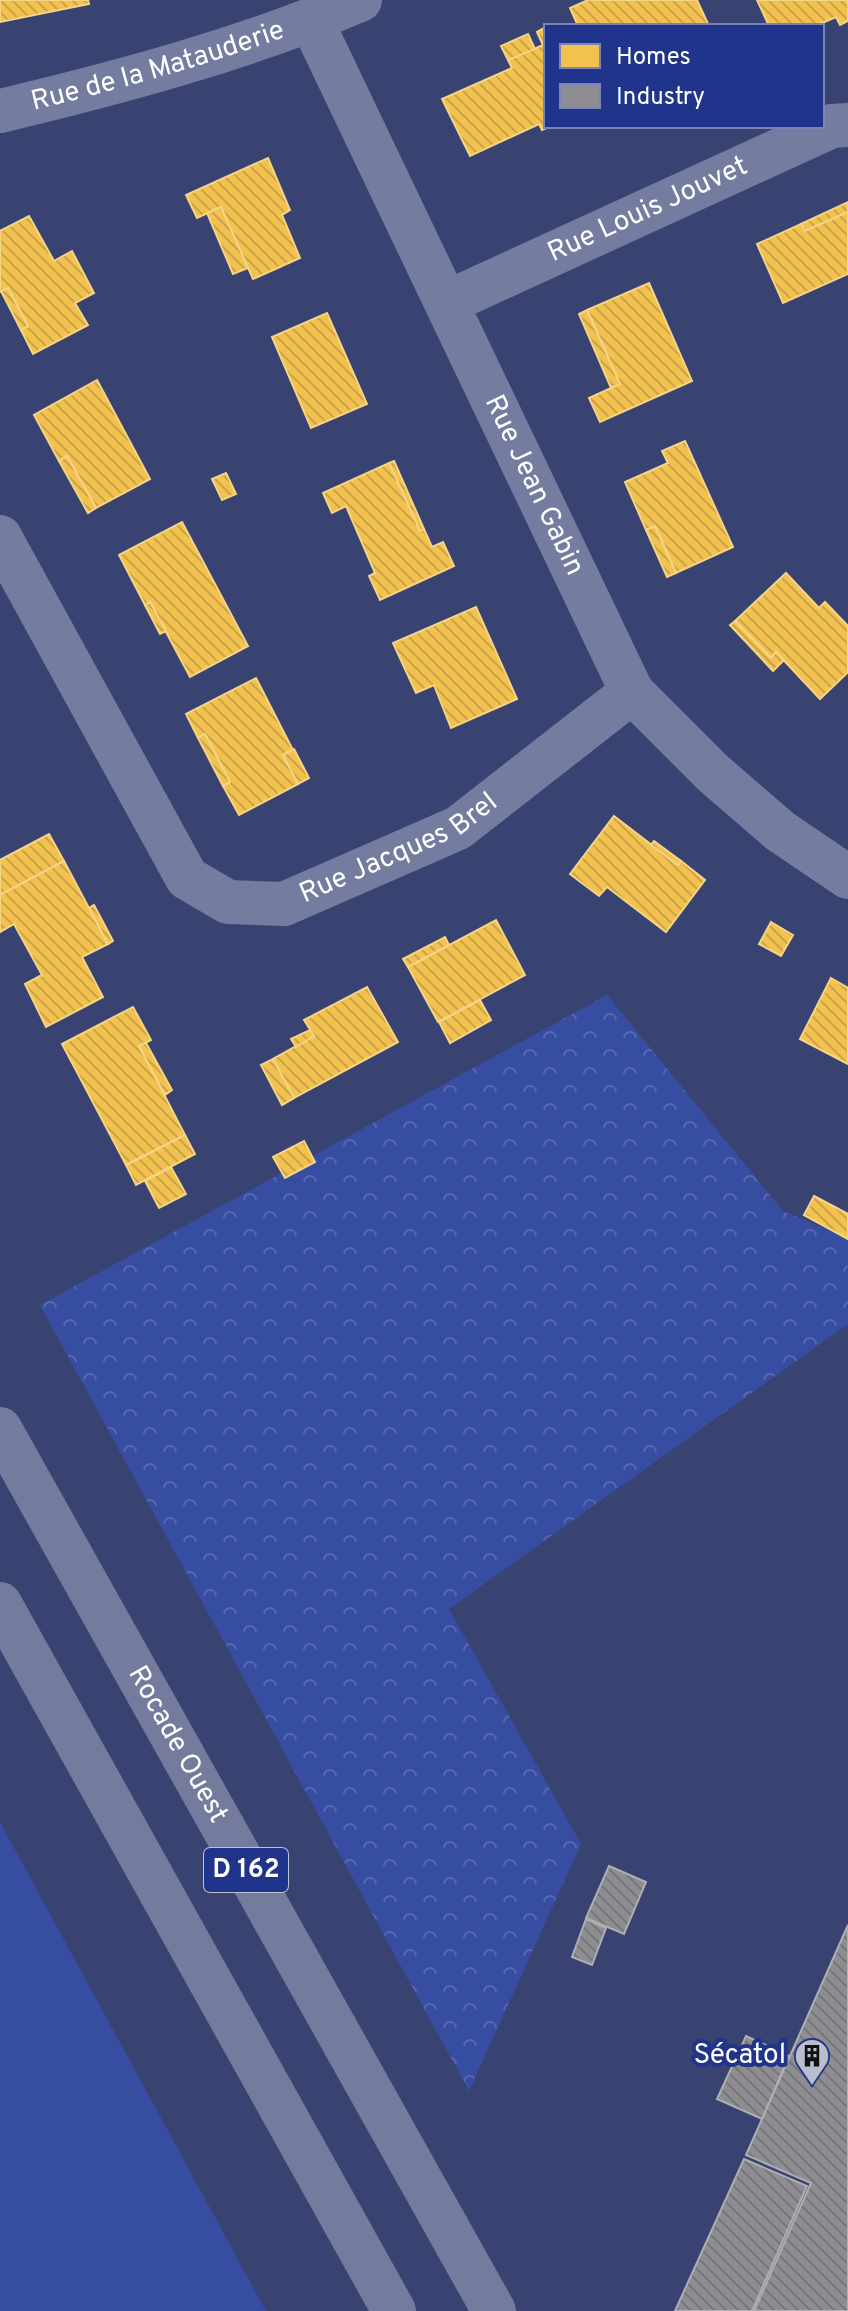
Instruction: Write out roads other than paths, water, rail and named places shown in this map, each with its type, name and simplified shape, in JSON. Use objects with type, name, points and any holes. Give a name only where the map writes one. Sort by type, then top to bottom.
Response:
[{"type":"main road","name":"Rocade Ouest","points":[[0,1429],[494,2311]]},
{"type":"main road","name":"D 162","points":[[0,1604],[394,2311]]},
{"type":"street","name":"Rue de la Matauderie","points":[[0,111],[120,82],[311,20],[360,0]]},
{"type":"street","name":"Rue Jean Gabin","points":[[311,20],[632,692],[713,773],[780,831],[848,877]]},
{"type":"street","name":"Rue Louis Jouvet","points":[[448,302],[832,126],[848,125]]},
{"type":"street","name":"Rue Jacques Brel","points":[[0,537],[187,878],[228,902],[284,904],[458,828],[632,692]]},
{"type":"place","name":"Sécatol","points":[[812,2087]]}]
